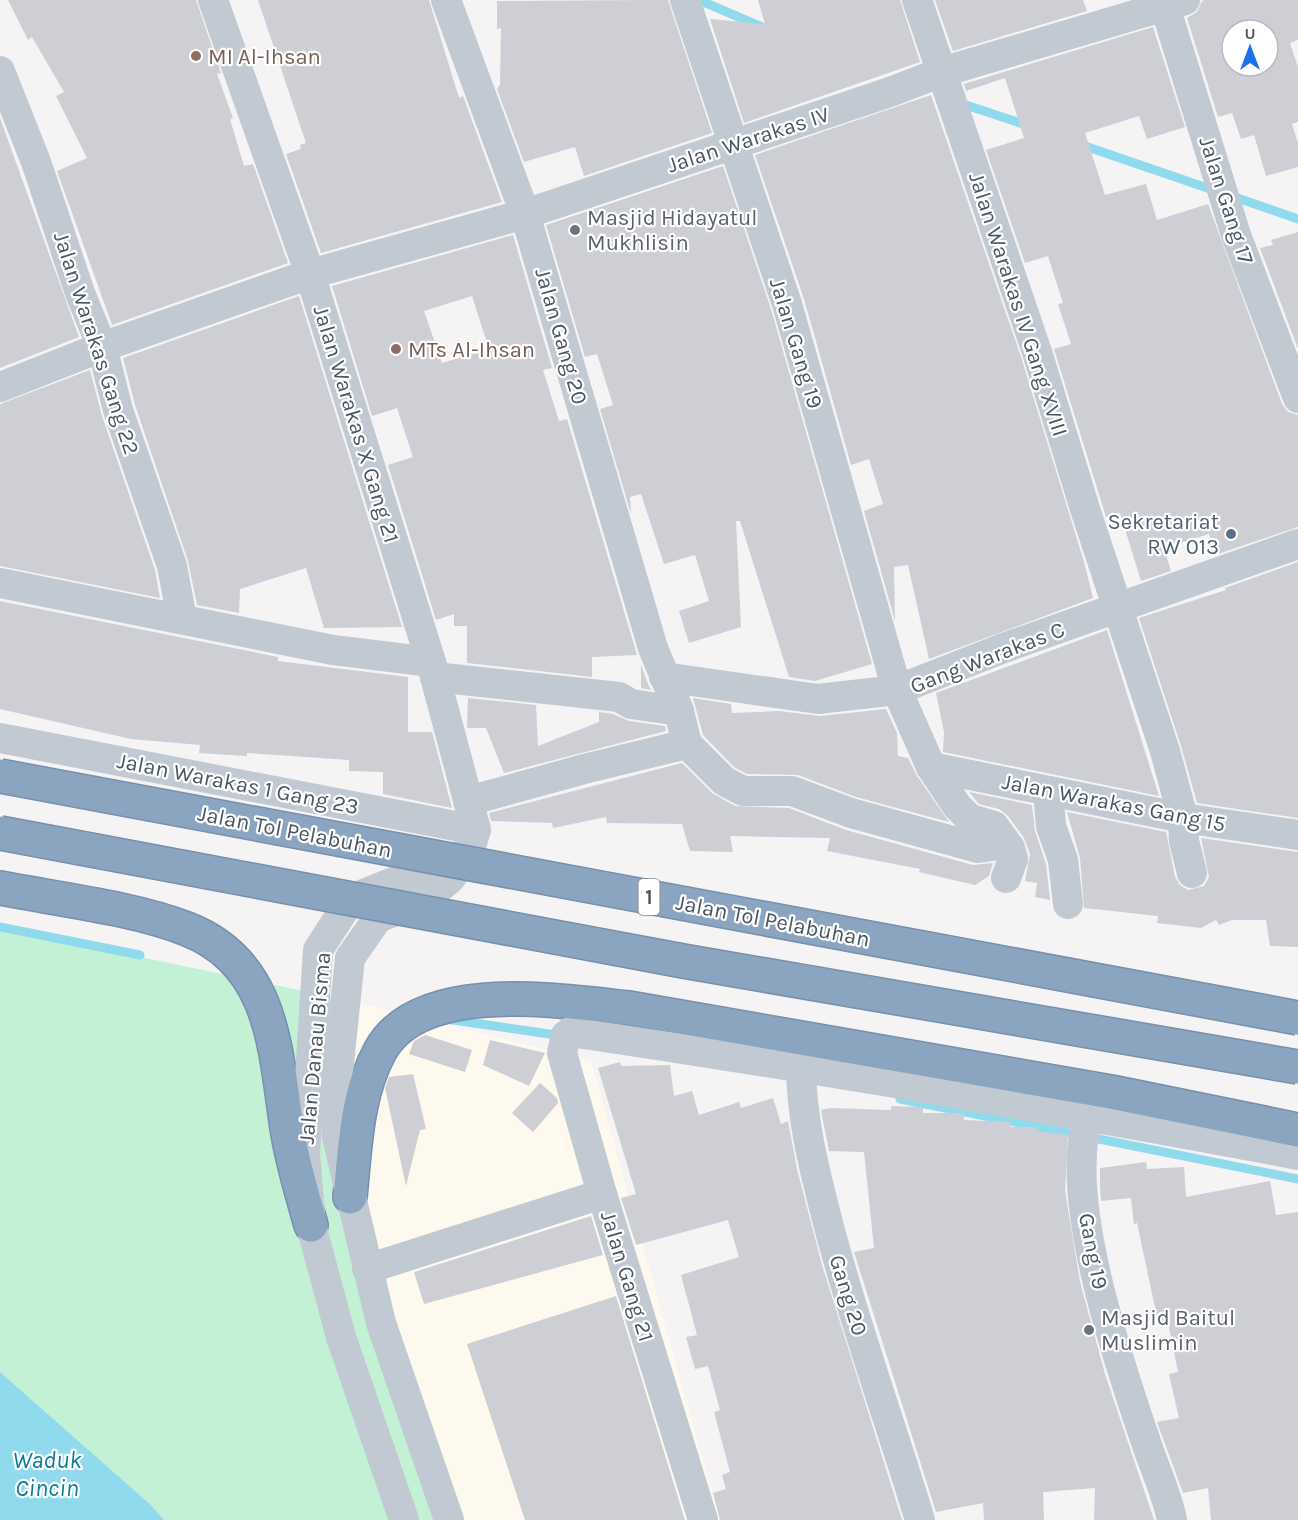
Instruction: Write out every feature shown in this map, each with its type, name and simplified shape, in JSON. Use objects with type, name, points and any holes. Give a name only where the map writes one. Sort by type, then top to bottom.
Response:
[{"type":"highway","name":"Jalan Tol Pelabuhan","points":[[0,776],[1298,1018]]},
{"type":"highway","points":[[0,833],[683,961],[1298,1067]]},
{"type":"highway","points":[[0,888],[123,912],[186,928],[207,938],[240,967],[257,991],[275,1038],[287,1128],[311,1225]]},
{"type":"highway","points":[[350,1197],[363,1097],[381,1048],[411,1021],[447,1005],[477,1000],[552,1000],[629,1008],[1111,1092],[1298,1130]]},
{"type":"street","name":"Jalan Warakas X Gang 21","points":[[213,0],[310,274],[433,670],[468,801],[472,841]]},
{"type":"street","name":"Jalan Gang 20","points":[[446,0],[525,214],[664,677],[679,711],[687,744]]},
{"type":"street","name":"Jalan Warakas IV Gang XVIII","points":[[917,0],[941,84],[1038,352],[1165,751],[1183,818],[1184,841],[1192,873]]},
{"type":"street","name":"Jalan Warakas IV","points":[[0,387],[102,347],[310,274],[525,214],[890,92],[941,84],[1171,2]]},
{"type":"street","name":"Jalan Gang 17","points":[[1171,2],[1236,235],[1298,398]]},
{"type":"street","name":"Jalan Gang 19","points":[[687,3],[787,304],[897,690],[931,767],[961,810],[970,819],[994,826],[1005,844]]},
{"type":"street","name":"Jalan Warakas Gang 22","points":[[0,71],[36,162],[80,293],[102,347],[118,410],[172,566],[183,619]]},
{"type":"street","name":"Gang Warakas C","points":[[664,677],[818,699],[897,690],[1001,649],[1298,544]]},
{"type":"street","points":[[0,583],[433,670],[619,697],[631,704],[679,711]]},
{"type":"street","name":"Jalan Warakas 1 Gang 23","points":[[0,738],[472,841]]},
{"type":"street","points":[[468,801],[687,744],[724,781],[743,791],[792,791],[851,813],[978,848],[1005,844],[1010,848],[1013,858],[1006,878]]},
{"type":"street","name":"Jalan Warakas Gang 15","points":[[931,767],[1183,818],[1298,835]]},
{"type":"street","points":[[1048,791],[1051,826],[1063,860],[1068,904]]},
{"type":"street","name":"Jalan Danau Bisma","points":[[449,1520],[381,1323],[367,1269],[338,1137],[337,1082],[350,958],[378,918],[425,899],[450,879],[472,841]]},
{"type":"street","name":"Jalan Danau Bisma","points":[[404,1520],[341,1337],[311,1225],[305,1154],[318,950],[351,899],[472,841]]},
{"type":"street","name":"Jalan Gang 21","points":[[703,1520],[602,1194],[566,1040],[801,1077]]},
{"type":"street","points":[[801,1077],[1086,1129],[1298,1155]]},
{"type":"street","name":"Gang 20","points":[[801,1077],[812,1163],[837,1258],[920,1520]]},
{"type":"street","name":"Gang 19","points":[[1086,1129],[1082,1183],[1090,1245],[1115,1346],[1172,1520]]},
{"type":"street","points":[[367,1269],[602,1194]]},
{"type":"street","points":[[341,1337],[381,1323]]},
{"type":"shaded area","points":[[352,1001],[591,1061],[720,1520],[449,1520],[352,1187]]},
{"type":"green space","points":[[0,928],[352,1001],[352,1187],[449,1520],[164,1520],[151,1505],[0,1372]]},
{"type":"water","name":"Waduk Cincin","points":[[0,1372],[151,1505],[164,1520],[0,1520]]},
{"type":"building","points":[[8,0],[196,0],[221,73],[217,74],[233,118],[230,119],[244,166],[253,164],[288,263],[112,325],[57,171],[87,158],[56,96],[64,92],[32,37],[28,40]]},
{"type":"building","points":[[258,0],[429,0],[459,98],[463,96],[502,202],[321,253],[286,154],[301,149],[300,145],[306,143]]},
{"type":"building","points":[[668,0],[712,133],[584,176],[575,147],[524,162],[497,89],[500,85],[501,28],[497,29],[497,1]]},
{"type":"building","points":[[758,0],[900,0],[920,62],[744,123],[710,19],[765,24]]},
{"type":"building","points":[[935,0],[1083,0],[1087,11],[953,51]]},
{"type":"building","points":[[1205,0],[1298,0],[1298,40],[1290,43],[1298,67],[1298,122],[1292,124],[1298,143],[1298,167],[1266,176],[1254,135],[1241,139],[1232,113],[1218,117],[1187,18],[1197,12],[1202,1]]},
{"type":"building","points":[[1153,27],[1185,127],[1147,139],[1139,116],[1085,133],[1105,195],[1146,184],[1157,220],[1208,204],[1282,404],[1288,412],[1298,415],[1298,527],[1215,555],[1209,534],[1164,548],[1171,571],[1141,581],[1120,513],[1106,517],[1054,349],[1071,344],[1058,304],[1063,303],[1048,256],[1025,263],[986,150],[1024,138],[1005,78],[966,91],[964,84]]},
{"type":"building","points":[[931,95],[1021,357],[1093,598],[929,659],[908,565],[894,567],[895,621],[864,511],[883,504],[869,459],[851,465],[804,299],[755,155]]},
{"type":"building","points":[[0,118],[79,337],[0,368]]},
{"type":"building","points":[[723,166],[771,309],[872,664],[815,681],[789,677],[740,521],[736,521],[741,627],[689,643],[679,611],[709,601],[695,555],[664,564],[641,494],[630,497],[631,514],[600,409],[613,405],[597,354],[585,357],[546,225]]},
{"type":"building","points":[[1298,232],[1298,349],[1260,248],[1273,245],[1271,240]]},
{"type":"building","points":[[513,235],[552,368],[543,370],[559,421],[567,419],[637,655],[592,657],[592,677],[467,663],[467,626],[454,626],[454,614],[436,620],[388,465],[413,457],[397,408],[372,416],[332,286]],"holes":[[[472,296],[489,349],[442,363],[424,311]]]},
{"type":"building","points":[[299,296],[402,627],[324,628],[306,568],[240,589],[239,613],[197,605],[188,561],[135,405],[123,358]]},
{"type":"building","points":[[90,370],[102,416],[155,570],[160,598],[0,566],[0,404]]},
{"type":"building","points":[[1298,562],[1298,818],[1197,803],[1139,618],[1226,590],[1225,588]]},
{"type":"building","points":[[0,601],[278,657],[278,661],[408,677],[408,732],[432,732],[452,808],[383,794],[383,772],[349,771],[349,760],[247,753],[247,756],[199,753],[200,745],[131,739],[0,709]]},
{"type":"building","points":[[1107,630],[1159,796],[943,752],[944,732],[936,693]]},
{"type":"building","points":[[641,665],[648,684],[651,690],[641,688]]},
{"type":"building","points":[[468,698],[536,705],[538,746],[599,722],[599,712],[613,714],[629,721],[665,726],[666,731],[504,773],[486,728],[467,728]]},
{"type":"building","points":[[693,698],[731,704],[732,713],[779,711],[820,716],[886,709],[897,733],[898,756],[908,758],[917,776],[949,822],[856,797],[798,775],[747,774],[734,767],[703,735]]},
{"type":"building","points":[[682,763],[712,793],[735,806],[789,808],[846,830],[973,865],[993,863],[989,876],[975,885],[919,872],[920,869],[827,851],[830,838],[730,836],[733,852],[690,851],[682,824],[607,823],[606,817],[553,828],[552,823],[491,821],[489,813]]},
{"type":"building","points":[[969,792],[1032,805],[1035,831],[1046,864],[1050,900],[1035,897],[1037,883],[1025,881],[1030,854],[1024,838],[1008,816],[999,809],[979,804]]},
{"type":"building","points":[[1067,812],[1166,832],[1175,877],[1180,885],[1188,890],[1204,886],[1209,877],[1201,838],[1298,852],[1298,947],[1270,946],[1266,920],[1232,920],[1219,925],[1216,920],[1201,928],[1157,923],[1158,916],[1084,908],[1080,858]]},
{"type":"building","points":[[425,1035],[472,1050],[465,1072],[409,1054],[414,1041]]},
{"type":"building","points":[[490,1040],[545,1053],[529,1086],[483,1065]]},
{"type":"building","points":[[620,1062],[621,1066],[670,1065],[674,1096],[692,1091],[699,1115],[739,1102],[741,1108],[773,1098],[781,1124],[788,1121],[797,1169],[822,1265],[902,1520],[720,1520],[713,1493],[726,1489],[722,1475],[730,1472],[714,1412],[720,1410],[708,1366],[695,1369],[686,1337],[697,1335],[681,1275],[739,1257],[728,1220],[636,1245],[621,1198],[636,1194],[598,1068]]},
{"type":"building","points":[[413,1074],[426,1129],[420,1130],[406,1186],[385,1088],[389,1077]]},
{"type":"building","points":[[540,1083],[557,1098],[558,1103],[533,1132],[512,1113]]},
{"type":"building","points":[[891,1106],[923,1107],[923,1113],[964,1113],[964,1120],[1010,1122],[1010,1127],[1037,1127],[1037,1131],[1068,1135],[1065,1191],[1080,1282],[1105,1374],[1154,1520],[1094,1520],[1095,1488],[1043,1492],[1044,1520],[984,1520],[983,1503],[936,1512],[854,1252],[874,1248],[864,1152],[829,1151],[821,1110],[830,1108],[891,1110]]},
{"type":"building","points":[[1146,1162],[1147,1169],[1184,1167],[1186,1197],[1270,1181],[1276,1215],[1298,1212],[1298,1520],[1211,1520],[1208,1488],[1183,1493],[1157,1422],[1179,1418],[1169,1374],[1178,1372],[1168,1323],[1159,1326],[1137,1223],[1134,1224],[1131,1198],[1101,1201],[1100,1168]]},
{"type":"building","points":[[591,1216],[603,1255],[424,1304],[414,1272]]},
{"type":"building","points":[[616,1296],[685,1520],[525,1520],[467,1344]]},
{"type":"waterway","points":[[699,0],[762,27]]},
{"type":"waterway","points":[[957,102],[1029,126]]},
{"type":"waterway","points":[[1079,144],[1216,191]]},
{"type":"waterway","points":[[1229,195],[1298,219]]},
{"type":"waterway","points":[[0,927],[140,955]]},
{"type":"waterway","points":[[446,1019],[563,1036]]},
{"type":"waterway","points":[[900,1099],[1298,1179]]},
{"type":"place","name":"MI Al-Ihsan","points":[[196,56]]},
{"type":"place","name":"Masjid Hidayatul Mukhlisin","points":[[575,230]]},
{"type":"place","name":"MTs Al-Ihsan","points":[[396,349]]},
{"type":"place","name":"Sekretariat RW 013","points":[[1231,534]]},
{"type":"place","name":"Masjid Baitul Muslimin","points":[[1089,1330]]}]
